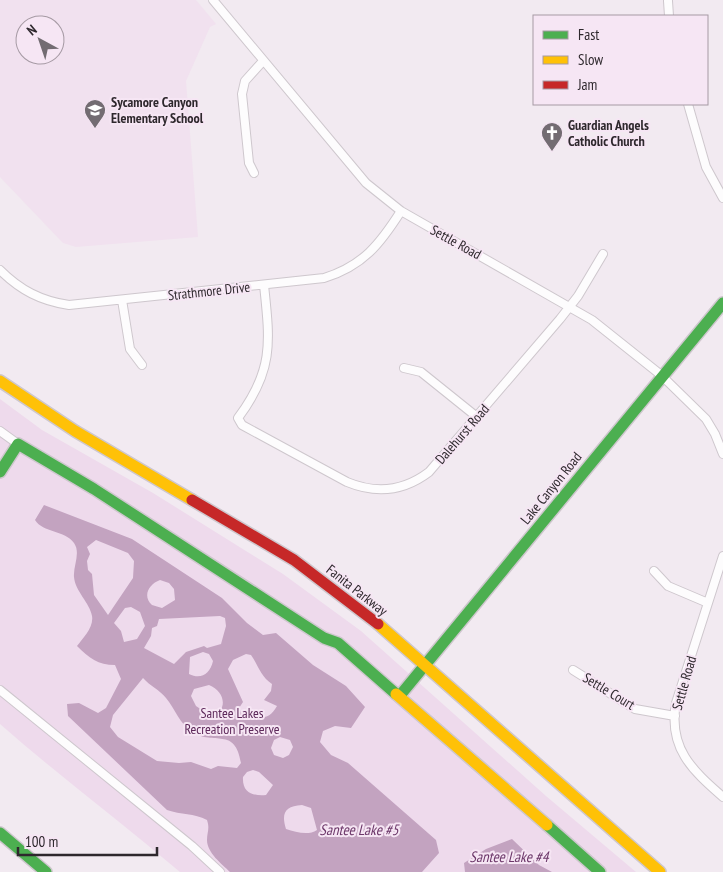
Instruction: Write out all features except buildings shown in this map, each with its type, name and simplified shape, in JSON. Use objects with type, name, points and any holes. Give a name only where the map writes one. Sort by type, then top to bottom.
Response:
[{"type":"street","name":"Settle Road","points":[[213,0],[366,183],[400,210],[592,320],[661,375],[706,419],[723,454]]},
{"type":"street","points":[[668,0],[669,15]]},
{"type":"street","points":[[254,173],[249,163],[242,94],[244,82],[263,61]]},
{"type":"street","points":[[688,105],[706,168],[723,198]]},
{"type":"street","name":"Strathmore Drive","points":[[0,270],[25,292],[47,302],[69,305],[324,278],[350,268],[369,253],[400,210]]},
{"type":"street","name":"Dalehurst Road","points":[[264,285],[268,325],[267,361],[254,397],[238,418],[242,426],[347,482],[364,488],[383,490],[407,485],[429,472],[570,306],[604,254]]},
{"type":"street","points":[[122,300],[130,349],[142,365]]},
{"type":"street","name":"Lake Canyon Road","points":[[402,693],[661,375],[723,303]]},
{"type":"street","points":[[404,368],[421,372],[477,416]]},
{"type":"street","name":"Fanita Parkway","points":[[0,381],[75,431],[294,560],[360,610],[660,872]]},
{"type":"street","points":[[0,431],[18,444],[94,489],[324,638],[338,643],[600,872]]},
{"type":"street","points":[[0,472],[18,444]]},
{"type":"street","name":"Settle Road","points":[[723,556],[676,703],[675,716],[676,735],[685,758],[693,769],[723,796]]},
{"type":"street","points":[[654,571],[668,586],[708,603]]},
{"type":"street","name":"Settle Court","points":[[573,670],[635,709],[675,716]]},
{"type":"street","points":[[0,690],[185,840],[220,872]]},
{"type":"street","points":[[0,833],[46,872]]},
{"type":"shaded area","name":"Sycamore Canyon Elementary School","points":[[0,0],[196,0],[216,24],[210,27],[186,81],[198,237],[76,247],[63,243],[0,177]]},
{"type":"green space","name":"Santee Lakes Recreation Preserve","points":[[0,399],[42,430],[153,493],[283,574],[361,631],[546,796],[636,872],[180,872],[0,724]]},
{"type":"water","name":"Santee Lake #5","points":[[44,505],[132,539],[222,598],[247,623],[263,635],[276,633],[313,665],[346,686],[365,707],[351,728],[335,726],[323,731],[320,742],[331,755],[348,763],[436,840],[439,853],[422,872],[230,872],[215,858],[209,849],[207,820],[167,810],[68,716],[67,704],[79,703],[98,713],[106,708],[121,679],[115,665],[104,664],[94,660],[77,646],[88,632],[92,616],[75,582],[74,573],[77,551],[74,543],[65,536],[43,527],[35,520]],"holes":[[[96,540],[128,553],[134,561],[133,578],[108,615],[94,595],[92,574],[88,570],[87,561],[90,554],[87,547]],[[160,580],[169,583],[174,589],[175,600],[162,608],[152,605],[147,598],[147,594],[153,584]],[[131,607],[140,612],[145,626],[137,639],[124,642],[121,631],[114,623],[125,608]],[[220,616],[225,618],[226,626],[221,644],[207,648],[204,646],[186,652],[174,664],[144,648],[151,636],[152,628],[157,626],[159,619]],[[203,652],[209,654],[213,661],[210,669],[204,675],[193,676],[189,674],[190,657]],[[246,654],[251,655],[262,674],[272,684],[271,691],[264,700],[277,706],[269,715],[261,717],[242,714],[239,708],[243,702],[228,669],[233,660]],[[143,678],[164,695],[188,729],[200,736],[229,741],[238,752],[241,763],[237,768],[218,766],[211,769],[191,762],[157,761],[118,737],[110,727],[113,715]],[[209,685],[219,692],[223,701],[221,710],[211,716],[196,706],[191,696],[194,689]],[[280,737],[290,740],[293,747],[289,755],[283,758],[274,755],[271,748],[274,740]],[[253,770],[259,772],[273,785],[266,795],[257,795],[246,790],[243,777],[247,772]],[[302,805],[311,808],[317,830],[306,833],[286,829],[284,815],[288,809]]]},
{"type":"water","name":"Santee Lake #4","points":[[512,839],[539,865],[552,872],[465,872],[464,863],[486,849]]},
{"type":"traffic: fast","points":[[402,693],[723,303]]},
{"type":"traffic: fast","points":[[0,472],[18,444],[94,489],[324,638],[338,643],[396,694]]},
{"type":"traffic: fast","points":[[547,825],[600,872]]},
{"type":"traffic: fast","points":[[0,833],[46,872]]},
{"type":"traffic: slow","points":[[0,381],[75,431],[192,500]]},
{"type":"traffic: slow","points":[[378,624],[660,872]]},
{"type":"traffic: slow","points":[[396,694],[547,825]]},
{"type":"traffic: jam","points":[[192,500],[294,560],[378,624]]},
{"type":"place","name":"Sycamore Canyon Elementary School","points":[[95,129]]},
{"type":"place","name":"Guardian Angels Catholic Church","points":[[552,152]]}]
